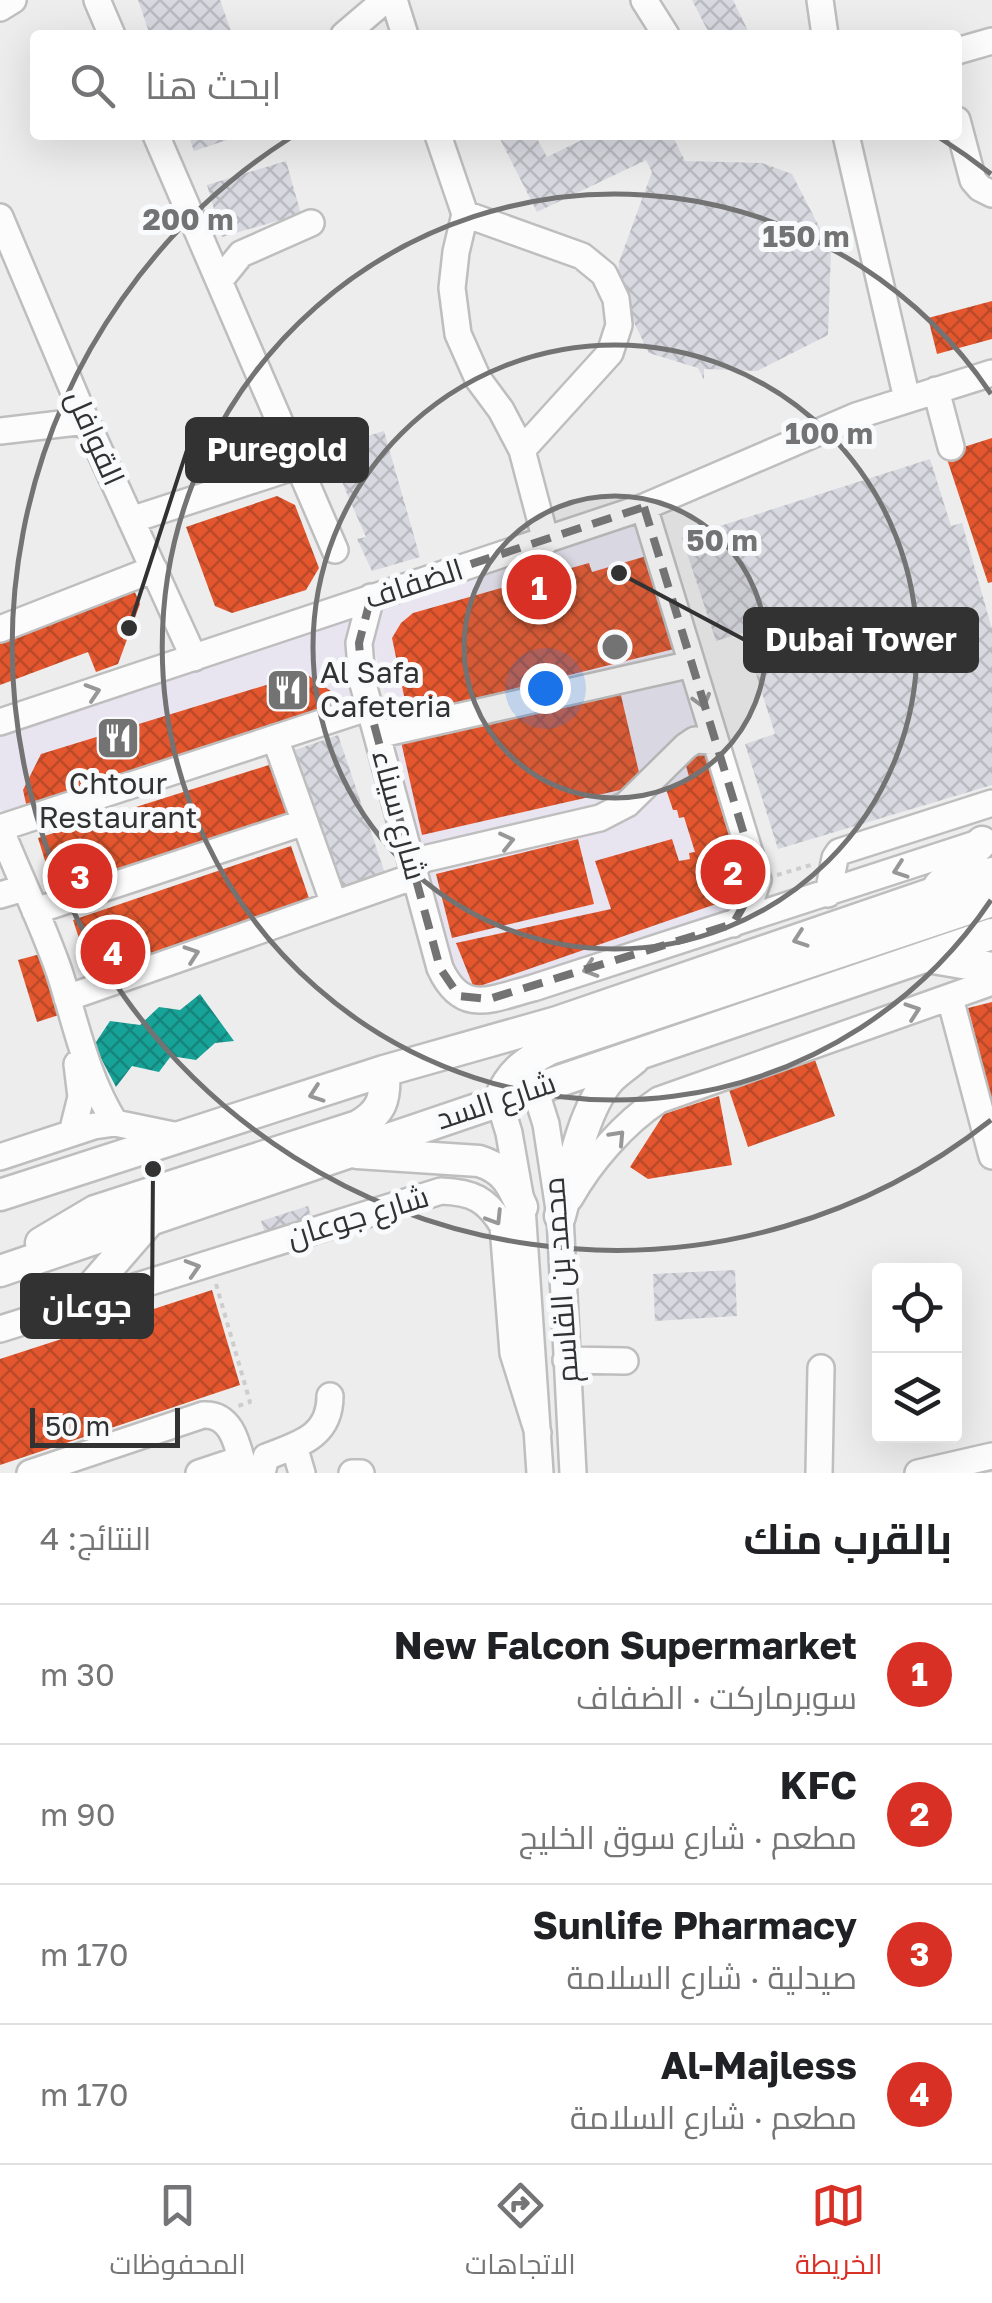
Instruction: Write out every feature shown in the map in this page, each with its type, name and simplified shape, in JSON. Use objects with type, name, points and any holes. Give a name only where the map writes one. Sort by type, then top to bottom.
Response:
[{"type":"main road","points":[[930,894],[987,840]]},
{"type":"main road","name":"شارع السد","points":[[2,1195],[384,1071],[557,1022],[992,873]]},
{"type":"main road","points":[[460,1051],[526,1079],[550,1049],[992,902]]},
{"type":"main road","name":"شارع السد","points":[[0,1270],[500,1100],[526,1079],[638,1055],[992,934]]},
{"type":"main road","points":[[924,956],[992,968]]},
{"type":"main road","points":[[560,1216],[597,1102],[608,1081],[638,1055]]},
{"type":"main road","points":[[0,1270],[95,1211],[358,1126],[382,1106],[384,1071]]},
{"type":"main road","points":[[344,1152],[466,1160],[495,1166],[509,1179],[522,1207]]},
{"type":"main road","points":[[77,1304],[151,1218]]},
{"type":"street","points":[[0,8],[13,0]]},
{"type":"street","points":[[97,0],[110,30]]},
{"type":"street","points":[[350,30],[385,0]]},
{"type":"street","points":[[394,0],[403,30]]},
{"type":"street","points":[[644,0],[663,30]]},
{"type":"street","points":[[820,0],[825,30]]},
{"type":"street","points":[[962,49],[992,41]]},
{"type":"street","points":[[962,139],[973,180],[992,194]]},
{"type":"street","points":[[158,140],[335,550]]},
{"type":"street","points":[[440,140],[465,214],[452,288],[458,334],[478,379],[501,410],[522,450],[546,540]]},
{"type":"street","points":[[847,140],[907,399]]},
{"type":"street","points":[[465,214],[582,256],[604,274],[616,299],[619,325],[610,354],[522,450]]},
{"type":"street","name":"القوافل","points":[[0,217],[7,249],[194,658]]},
{"type":"street","points":[[220,280],[241,254],[312,224]]},
{"type":"street","name":"الضفاف","points":[[0,722],[644,507],[838,424],[992,373]]},
{"type":"street","points":[[936,390],[951,447]]},
{"type":"street","points":[[0,431],[86,421]]},
{"type":"street","points":[[131,520],[298,465]]},
{"type":"street","points":[[644,507],[758,880],[746,913],[734,924]]},
{"type":"street","points":[[0,629],[154,569]]},
{"type":"street","name":"شارع سيناء","points":[[372,598],[360,642],[360,664],[413,869],[448,984],[459,996],[489,1000],[734,924]]},
{"type":"street","points":[[377,735],[692,664]]},
{"type":"street","points":[[115,1123],[79,1044],[67,998],[20,898],[0,828],[370,707]]},
{"type":"street","points":[[275,738],[334,904]]},
{"type":"street","points":[[67,998],[334,904],[413,869],[600,818],[627,804],[694,740],[714,741]]},
{"type":"street","points":[[828,894],[839,852],[992,803]]},
{"type":"street","points":[[20,898],[305,822]]},
{"type":"street","points":[[734,924],[987,840]]},
{"type":"street","points":[[560,1216],[594,1163],[658,1100],[992,982]]},
{"type":"street","points":[[950,998],[992,1156]]},
{"type":"street","points":[[72,1133],[81,1098],[79,1044]]},
{"type":"street","name":"محمد بن القاسم","points":[[526,1079],[546,1124],[560,1216],[573,1473]]},
{"type":"street","name":"محمد بن القاسم","points":[[500,1100],[522,1207],[540,1473]]},
{"type":"street","name":"شارع السد","points":[[0,1157],[115,1123],[184,1137]]},
{"type":"street","name":"شارع جوعان","points":[[0,1329],[442,1192],[462,1192],[479,1196],[503,1226],[513,1353],[538,1433]]},
{"type":"street","points":[[566,1360],[625,1362]]},
{"type":"street","points":[[819,1473],[821,1368]]},
{"type":"street","points":[[198,1473],[249,1468],[317,1433],[330,1412],[330,1396]]},
{"type":"street","points":[[30,1473],[214,1414],[230,1428],[249,1468]]},
{"type":"street","points":[[294,1446],[302,1473]]},
{"type":"street","points":[[918,1473],[992,1456]]},
{"type":"street","points":[[352,1473],[361,1473]]},
{"type":"path","points":[[758,880],[835,858]]},
{"type":"path","points":[[210,1263],[250,1402],[214,1414]]},
{"type":"highlighted area","points":[[644,507],[758,880],[733,924],[489,999],[459,996],[440,968],[362,680],[359,643],[371,597]]},
{"type":"shaded area","points":[[648,513],[694,659],[391,724],[366,606]]},
{"type":"shaded area","points":[[356,611],[377,707],[4,817],[0,806],[0,735]]},
{"type":"shaded area","points":[[698,668],[753,870],[735,921],[486,995],[448,975],[393,732]]},
{"type":"building: متاجر","points":[[992,301],[992,339],[937,354],[928,318]]},
{"type":"building: متاجر","points":[[992,438],[992,582],[988,583],[945,453]]},
{"type":"building: متاجر","points":[[277,496],[295,505],[319,568],[306,590],[232,613],[215,606],[186,527]]},
{"type":"building: متاجر","points":[[650,555],[678,648],[408,715],[392,638],[413,613],[589,563],[592,572]]},
{"type":"building: متاجر","points":[[132,585],[140,604],[118,664],[96,672],[88,652],[0,685],[0,635]]},
{"type":"building: متاجر","points":[[305,673],[335,694],[340,709],[27,808],[23,790],[41,754]]},
{"type":"building: متاجر","points":[[619,687],[642,785],[422,835],[400,737]]},
{"type":"building: متاجر","points":[[707,745],[743,861],[719,903],[474,988],[456,943],[611,909],[595,861],[672,839],[679,861],[690,859],[689,853],[695,852],[684,817],[679,818],[677,810],[673,810],[666,789],[690,780],[686,766]]},
{"type":"building: متاجر","points":[[272,764],[289,818],[55,893],[38,838]]},
{"type":"building: متاجر","points":[[578,839],[594,904],[452,938],[436,874]]},
{"type":"building: متاجر","points":[[291,846],[310,901],[91,975],[73,920]]},
{"type":"building: متاجر","points":[[44,953],[62,1014],[37,1022],[18,960]]},
{"type":"building: متاجر","points":[[992,1002],[992,1098],[991,1098],[968,1008]]},
{"type":"building: متاجر","points":[[815,1060],[835,1116],[748,1147],[729,1090]]},
{"type":"building: متاجر","points":[[719,1096],[732,1165],[648,1179],[630,1167],[664,1114]]},
{"type":"building: متاجر","points":[[212,1290],[240,1385],[0,1465],[0,1359]]},
{"type":"building: مرافق عامة","points":[[200,994],[234,1041],[215,1043],[196,1060],[171,1056],[159,1072],[132,1066],[116,1087],[94,1045],[110,1021],[140,1025],[159,1007],[180,1010]]},
{"type":"building: أخرى","points":[[138,0],[220,0],[231,30],[148,30]]},
{"type":"building: أخرى","points":[[692,0],[733,0],[748,30],[707,30]]},
{"type":"building: أخرى","points":[[190,140],[227,140],[194,151]]},
{"type":"building: أخرى","points":[[501,140],[538,140],[547,157],[582,140],[674,140],[685,161],[762,163],[792,174],[831,250],[828,335],[757,371],[704,369],[704,380],[698,368],[649,353],[618,290],[619,262],[652,172],[646,160],[537,212]]},
{"type":"building: أخرى","points":[[286,161],[301,214],[222,237],[207,185]]},
{"type":"building: أخرى","points":[[384,431],[420,557],[372,571],[357,539],[366,537],[327,448]]},
{"type":"building: أخرى","points":[[930,459],[951,526],[962,523],[992,629],[992,785],[778,849],[745,744],[775,734],[743,633],[716,641],[682,538]]},
{"type":"building: أخرى","points":[[338,735],[388,882],[345,897],[295,750]]},
{"type":"building: أخرى","points":[[308,1206],[314,1225],[267,1239],[261,1221]]},
{"type":"building: أخرى","points":[[735,1270],[737,1316],[655,1321],[653,1274]]},
{"type":"place","name":"Dubai Tower","points":[[619,573]]},
{"type":"place","name":"New Falcon Supermarket","points":[[539,587]]},
{"type":"place","name":"Puregold","points":[[129,628]]},
{"type":"place","name":"Al Safa Cafeteria","points":[[288,690]]},
{"type":"place","name":"Chtour Restaurant","points":[[118,738]]},
{"type":"place","name":"KFC","points":[[733,872]]},
{"type":"place","name":"Sunlife Pharmacy","points":[[80,876]]},
{"type":"place","name":"Al-Majless","points":[[113,952]]},
{"type":"place","name":"جوعان","points":[[153,1169]]}]
